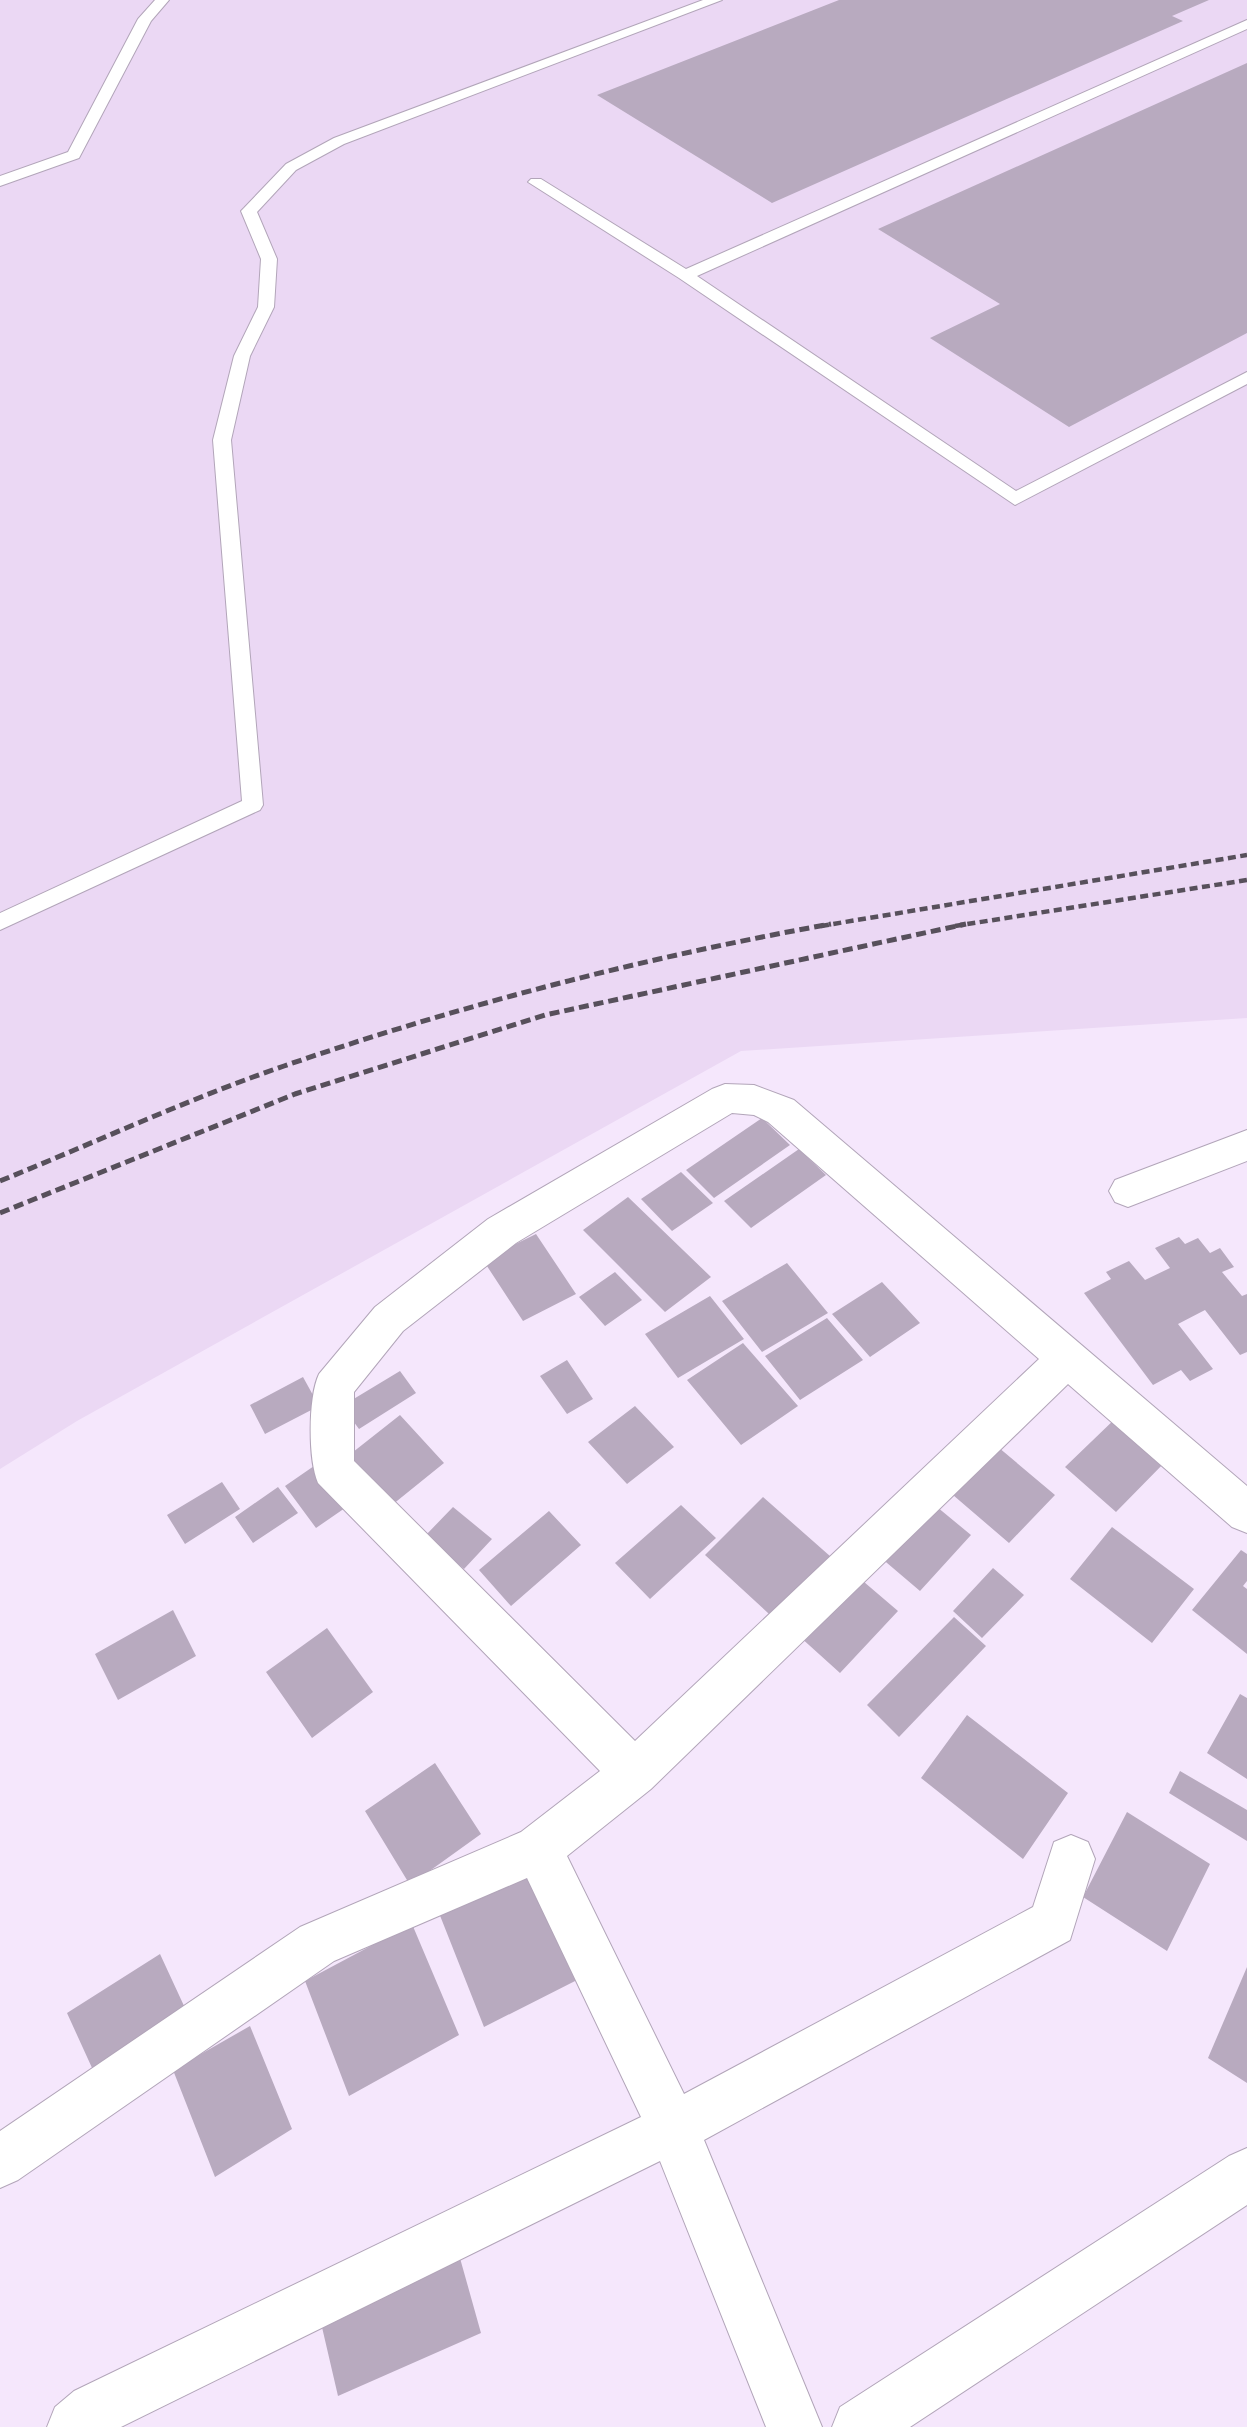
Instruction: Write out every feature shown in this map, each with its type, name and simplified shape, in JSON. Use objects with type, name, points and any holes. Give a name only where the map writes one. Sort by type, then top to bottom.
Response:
[{"type":"street","points":[[635,1773],[333,1469],[333,1387],[389,1319],[502,1231],[725,1099],[743,1097],[763,1101],[781,1111],[1247,1513]]},
{"type":"street","points":[[1128,1191],[1247,1145]]},
{"type":"street","points":[[0,2162],[317,1944],[538,1849],[635,1773],[1069,1358]]},
{"type":"street","points":[[538,1849],[673,2128],[794,2427]]},
{"type":"street","points":[[75,2427],[94,2411],[673,2128],[1053,1923],[1071,1859]]},
{"type":"street","points":[[860,2427],[1247,2174]]},
{"type":"lane","points":[[0,181],[74,155],[145,19],[162,0]]},
{"type":"lane","points":[[0,922],[253,805],[222,440],[242,356],[266,307],[269,259],[250,211],[291,167],[340,141],[715,0]]},
{"type":"lane","points":[[685,275],[1247,24]]},
{"type":"lane","points":[[536,182],[685,275],[1015,499],[1247,377]]},
{"type":"shaded area","points":[[0,0],[1247,0],[1247,1018],[741,1051],[77,1421],[0,1469]]},
{"type":"building","points":[[839,0],[1209,0],[1172,16],[1183,21],[772,203],[597,95]]},
{"type":"building","points":[[1247,63],[1247,333],[1069,427],[930,338],[1000,304],[878,229]]},
{"type":"building","points":[[762,1118],[790,1145],[714,1198],[686,1170]]},
{"type":"building","points":[[799,1149],[826,1175],[751,1228],[724,1201]]},
{"type":"building","points":[[681,1172],[713,1203],[672,1231],[641,1199]]},
{"type":"building","points":[[628,1197],[711,1277],[665,1312],[583,1230]]},
{"type":"building","points":[[536,1234],[576,1294],[523,1321],[483,1260]]},
{"type":"building","points":[[1179,1237],[1185,1244],[1198,1238],[1210,1253],[1220,1248],[1234,1267],[1222,1272],[1242,1296],[1247,1294],[1247,1352],[1240,1355],[1205,1310],[1178,1324],[1213,1369],[1190,1381],[1181,1370],[1153,1385],[1084,1293],[1111,1279],[1106,1272],[1129,1261],[1145,1280],[1170,1268],[1155,1248]]},
{"type":"building","points":[[787,1263],[828,1313],[762,1352],[722,1301]]},
{"type":"building","points":[[615,1272],[642,1300],[605,1326],[579,1297]]},
{"type":"building","points":[[882,1282],[920,1323],[870,1357],[832,1314]]},
{"type":"building","points":[[710,1296],[744,1339],[678,1378],[645,1334]]},
{"type":"building","points":[[827,1318],[863,1360],[800,1400],[765,1356]]},
{"type":"building","points":[[743,1343],[798,1406],[741,1445],[687,1380]]},
{"type":"building","points":[[567,1360],[593,1399],[567,1414],[540,1376]]},
{"type":"building","points":[[400,1371],[416,1393],[359,1429],[342,1406]]},
{"type":"building","points":[[303,1377],[319,1406],[265,1434],[250,1405]]},
{"type":"building","points":[[635,1406],[674,1447],[627,1484],[588,1442]]},
{"type":"building","points":[[400,1415],[444,1463],[392,1505],[348,1456]]},
{"type":"building","points":[[1119,1415],[1169,1458],[1116,1512],[1065,1467]]},
{"type":"building","points":[[992,1442],[1055,1495],[1009,1543],[946,1489]]},
{"type":"building","points":[[314,1466],[345,1508],[316,1528],[285,1486]]},
{"type":"building","points":[[222,1482],[240,1509],[185,1544],[167,1515]]},
{"type":"building","points":[[278,1487],[298,1513],[253,1543],[235,1517]]},
{"type":"building","points":[[763,1497],[839,1564],[780,1624],[705,1555]]},
{"type":"building","points":[[931,1502],[971,1535],[920,1591],[880,1557]]},
{"type":"building","points":[[681,1505],[716,1538],[650,1599],[615,1563]]},
{"type":"building","points":[[453,1507],[492,1539],[464,1569],[425,1536]]},
{"type":"building","points":[[549,1511],[581,1545],[511,1606],[479,1570]]},
{"type":"building","points":[[1112,1527],[1194,1589],[1152,1643],[1070,1579]]},
{"type":"building","points":[[1241,1550],[1247,1554],[1247,1581],[1243,1586],[1247,1589],[1247,1654],[1192,1610]]},
{"type":"building","points":[[993,1568],[1024,1595],[982,1638],[953,1611]]},
{"type":"building","points":[[857,1576],[898,1611],[840,1673],[799,1636]]},
{"type":"building","points":[[173,1610],[196,1656],[118,1700],[95,1654]]},
{"type":"building","points":[[954,1617],[986,1646],[899,1737],[867,1705]]},
{"type":"building","points":[[327,1628],[373,1692],[312,1738],[266,1672]]},
{"type":"building","points":[[1240,1694],[1247,1698],[1247,1779],[1207,1753]]},
{"type":"building","points":[[967,1715],[1068,1793],[1023,1859],[921,1778]]},
{"type":"building","points":[[435,1763],[481,1834],[410,1885],[365,1811]]},
{"type":"building","points":[[1180,1771],[1247,1810],[1247,1841],[1169,1793]]},
{"type":"building","points":[[1127,1812],[1210,1864],[1167,1951],[1083,1897]]},
{"type":"building","points":[[534,1866],[581,1978],[484,2027],[439,1913]]},
{"type":"building","points":[[412,1924],[459,2035],[349,2096],[305,1981]]},
{"type":"building","points":[[160,1954],[191,2021],[98,2081],[67,2013]]},
{"type":"building","points":[[1247,1967],[1247,2083],[1208,2058]]},
{"type":"building","points":[[250,2026],[292,2129],[215,2177],[173,2070]]},
{"type":"building","points":[[458,2251],[481,2333],[338,2396],[318,2310]]},
{"type":"railway","points":[[821,926],[1247,855]]},
{"type":"railway","points":[[961,925],[1247,880]]},
{"type":"railway","points":[[0,1181],[248,1079],[418,1023],[623,967],[831,924]]},
{"type":"railway","points":[[961,925],[966,924]]},
{"type":"railway","points":[[0,1213],[295,1094],[545,1015],[961,925]]},
{"type":"railway","points":[[955,926],[961,925]]}]
